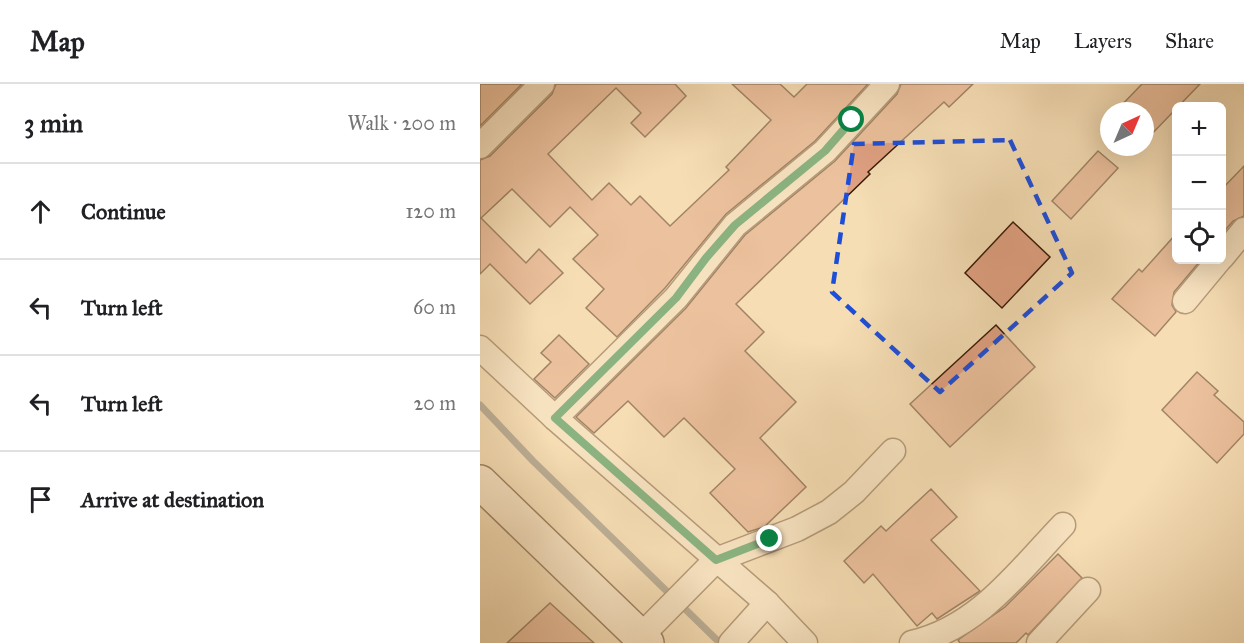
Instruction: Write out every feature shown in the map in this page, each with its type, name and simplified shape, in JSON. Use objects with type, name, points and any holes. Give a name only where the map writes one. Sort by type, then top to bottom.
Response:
[{"type":"main road","points":[[480,482],[649,632]]},
{"type":"street","points":[[480,146],[542,84]]},
{"type":"street","points":[[555,418],[676,298],[706,258],[735,225],[825,151],[887,84]]},
{"type":"street","points":[[1226,251],[1244,230]]},
{"type":"street","points":[[1185,301],[1215,264]]},
{"type":"street","points":[[480,348],[710,565],[767,603],[806,643]]},
{"type":"street","points":[[649,632],[710,565],[797,529],[829,512],[854,492],[893,451]]},
{"type":"street","points":[[912,643],[943,634],[974,615],[989,603],[1063,525]]},
{"type":"street","points":[[1039,643],[1088,590]]},
{"type":"street","points":[[731,643],[767,603]]},
{"type":"highlighted area","points":[[1010,140],[1072,273],[940,392],[832,292],[854,144]]},
{"type":"building","points":[[480,84],[522,84],[480,126]]},
{"type":"building","points":[[556,84],[675,84],[686,96],[645,137],[631,123],[641,113],[616,88],[548,154],[592,200],[609,183],[631,205],[640,196],[670,226],[729,170],[726,167],[771,120],[732,84],[780,84],[794,97],[807,84],[868,84],[815,141],[726,214],[665,288],[617,337],[586,308],[604,289],[573,259],[598,235],[570,207],[550,227],[512,189],[481,218],[526,263],[539,249],[563,273],[530,304],[490,264],[480,274],[480,160],[490,156],[552,94]]},
{"type":"building","points":[[901,84],[973,84],[949,107],[944,102],[868,172],[870,174],[736,304],[764,332],[745,351],[796,402],[760,438],[806,487],[764,527],[748,532],[710,493],[735,469],[684,418],[664,437],[628,401],[594,433],[576,417],[686,308],[745,235],[835,161],[897,94]]},
{"type":"building","points":[[1142,84],[1200,84],[1183,102],[1172,102],[1172,113],[1154,132],[1154,102],[1125,102]]},
{"type":"building","points":[[1098,151],[1100,156],[1104,156],[1118,168],[1071,219],[1052,201]]},
{"type":"building","points":[[1244,166],[1244,216],[1233,221],[1226,229],[1226,210],[1226,185]]},
{"type":"building","points":[[1013,222],[1050,257],[1002,308],[965,273]]},
{"type":"building","points":[[1172,238],[1172,264],[1198,264],[1174,292],[1172,305],[1176,312],[1155,336],[1112,299],[1139,269],[1142,272]]},
{"type":"building","points":[[996,325],[1035,367],[950,447],[910,404]]},
{"type":"building","points":[[559,335],[589,364],[555,398],[534,379],[551,362],[541,353]]},
{"type":"building","points":[[1197,372],[1218,391],[1214,395],[1244,422],[1244,434],[1217,463],[1162,410]]},
{"type":"building","points":[[931,489],[957,517],[931,540],[980,591],[937,619],[932,613],[917,626],[873,574],[864,583],[844,561],[881,526],[886,531]]},
{"type":"building","points":[[1058,554],[1082,578],[1028,635],[1026,633],[1016,643],[960,643],[958,640],[1005,607]]},
{"type":"building","points":[[550,603],[594,643],[507,643]]},
{"type":"waterway","points":[[480,405],[533,461],[720,643]]},
{"type":"route","points":[[770,539],[716,560],[555,418],[676,298],[706,258],[735,225],[825,151],[852,120]]}]
